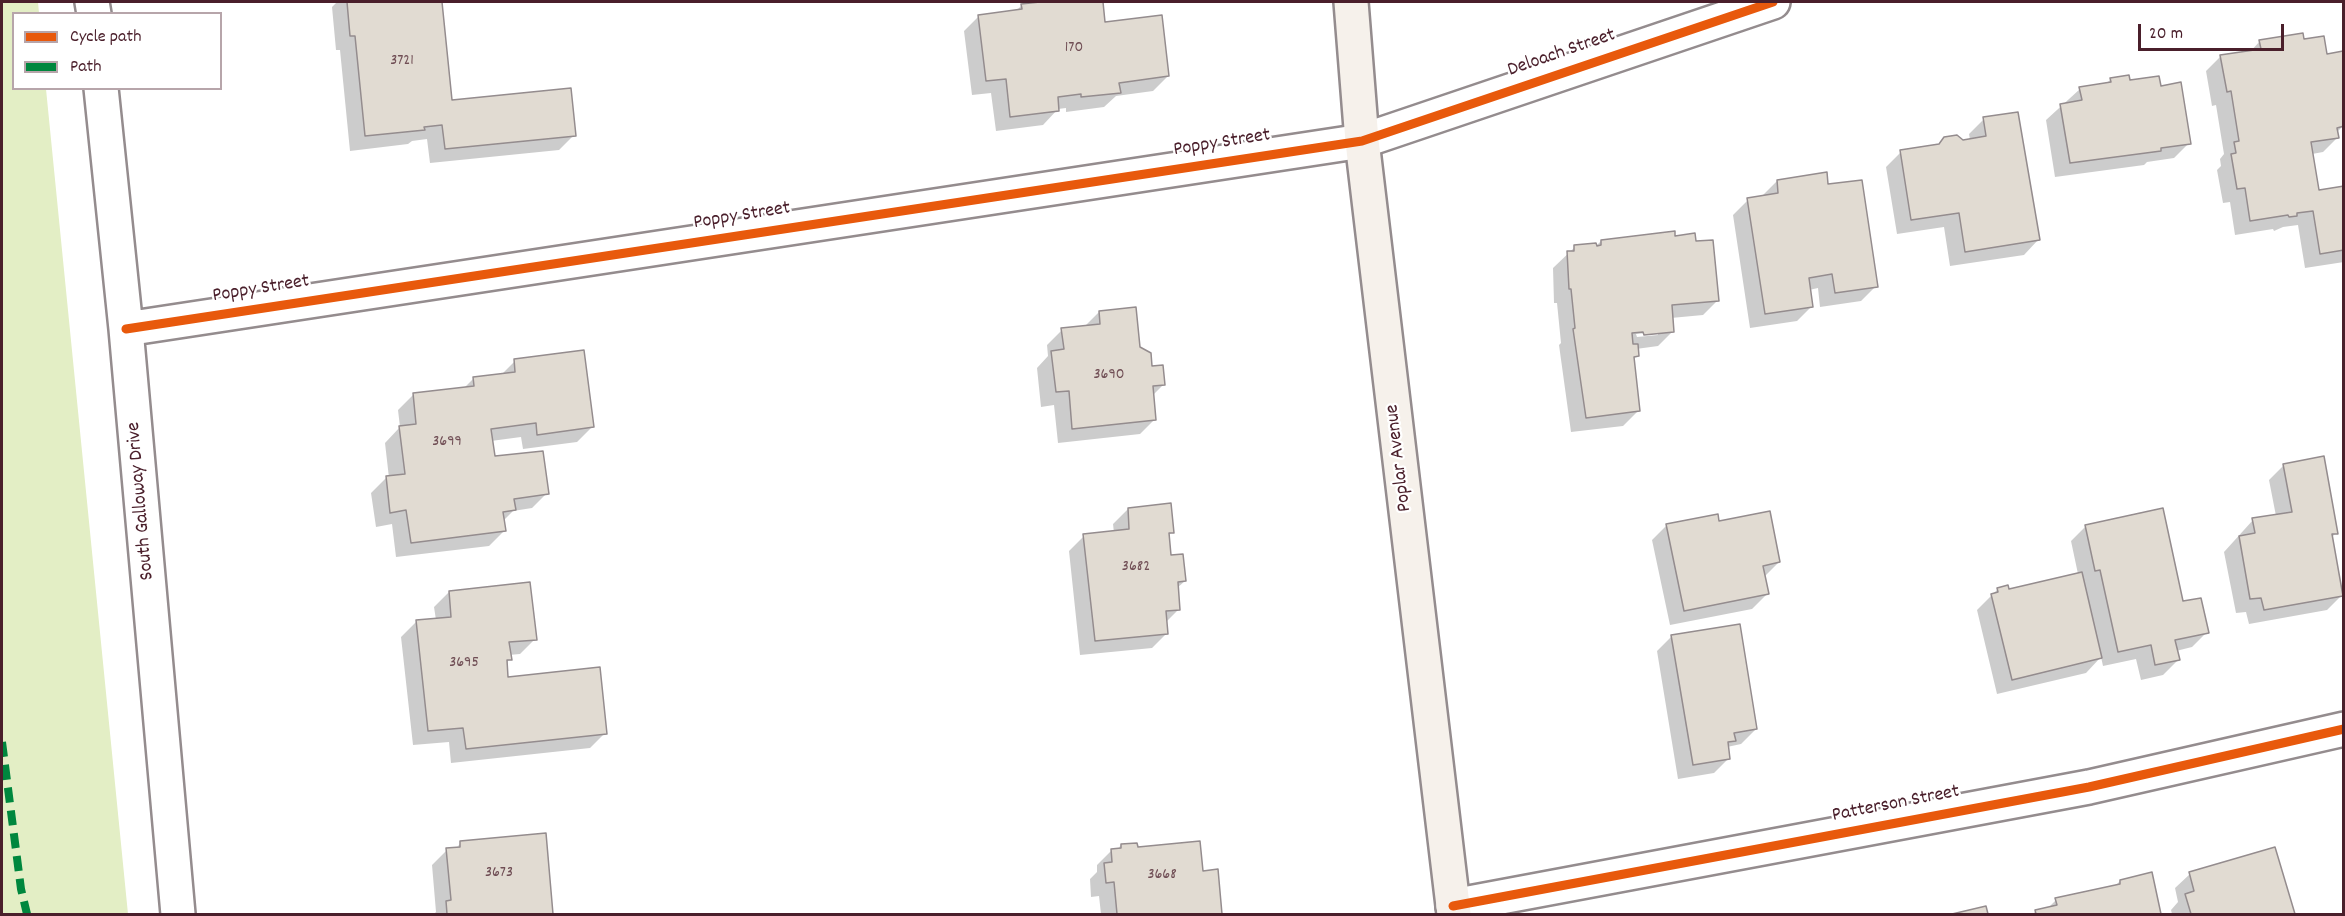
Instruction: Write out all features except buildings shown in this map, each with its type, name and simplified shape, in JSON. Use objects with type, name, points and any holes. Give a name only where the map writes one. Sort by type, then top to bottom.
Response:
[{"type":"main road","name":"Poplar Avenue","points":[[1351,2],[1362,141],[1454,910]]},
{"type":"street","name":"Deloach Street","points":[[1362,141],[1773,2]]},
{"type":"street","name":"South Galloway Drive","points":[[101,90],[126,329],[178,915]]},
{"type":"street","name":"Poppy Street","points":[[126,329],[1362,141]]},
{"type":"street","name":"Patterson Street","points":[[1454,910],[2089,787],[2343,729]]},
{"type":"green space","points":[[2,2],[38,2],[39,12],[12,12],[12,90],[46,90],[128,914],[2,914]]},
{"type":"marked path","points":[[2,742],[21,889],[27,914]]},
{"type":"cycle path","points":[[126,329],[1362,141],[1773,2]]},
{"type":"cycle path","points":[[1453,906],[2089,787],[2344,729]]}]
